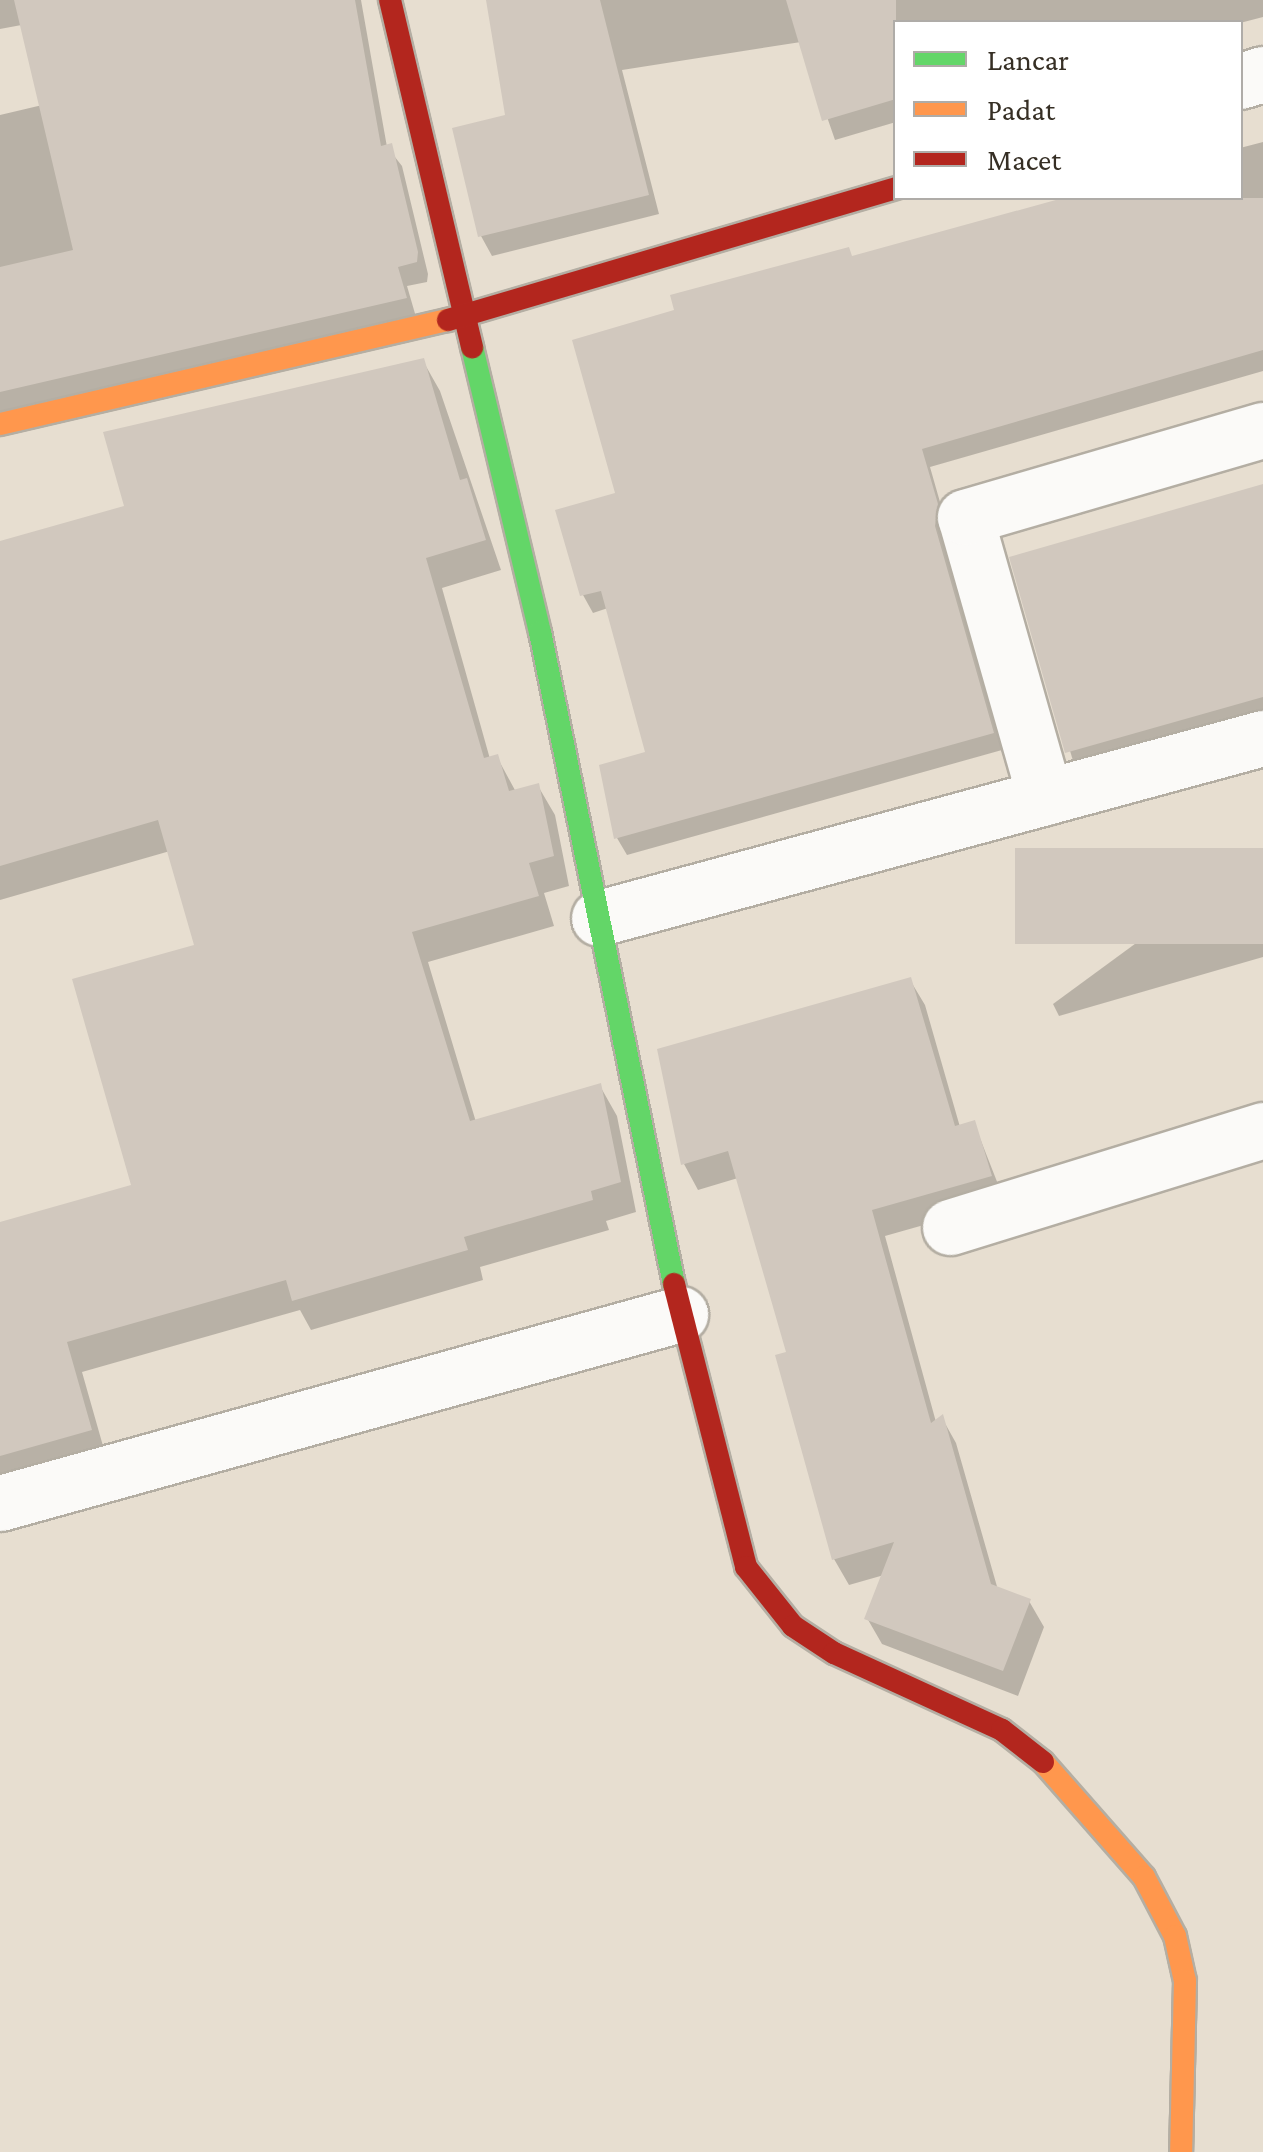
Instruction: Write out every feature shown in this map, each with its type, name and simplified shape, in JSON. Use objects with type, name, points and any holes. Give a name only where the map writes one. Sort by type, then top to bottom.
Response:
[{"type":"street","points":[[390,0],[462,317],[540,632],[680,1314],[746,1568],[766,1598],[834,1652],[1002,1730],[1056,1772],[1144,1877],[1175,1936],[1185,1981],[1181,2152]]},
{"type":"street","points":[[0,424],[462,317],[893,189]]},
{"type":"street","points":[[1046,797],[965,517],[1263,430]]},
{"type":"street","points":[[599,918],[1263,738]]},
{"type":"street","points":[[950,1227],[1263,1130]]},
{"type":"street","points":[[0,1502],[680,1314]]},
{"type":"building","points":[[14,0],[355,0],[381,146],[392,143],[418,252],[417,262],[398,267],[407,298],[0,392],[0,267],[73,250]]},
{"type":"building","points":[[486,0],[600,0],[649,195],[478,237],[452,128],[505,115]]},
{"type":"building","points":[[786,0],[896,0],[893,100],[822,121]]},
{"type":"building","points":[[1263,198],[1263,350],[922,449],[938,504],[935,526],[994,733],[614,839],[599,765],[645,752],[601,591],[580,596],[555,510],[615,493],[572,340],[674,310],[670,295],[849,247],[852,256],[1056,200]]},
{"type":"building","points":[[424,358],[460,480],[467,478],[486,540],[426,558],[484,758],[498,754],[509,791],[539,783],[554,856],[529,863],[539,896],[412,932],[470,1121],[601,1083],[621,1182],[591,1191],[593,1200],[464,1237],[468,1250],[292,1301],[286,1280],[67,1342],[92,1430],[0,1456],[0,1222],[131,1185],[72,979],[194,945],[158,820],[0,866],[0,541],[124,506],[103,432]]},
{"type":"building","points":[[1263,484],[1263,697],[1065,753],[1009,557]]},
{"type":"building","points":[[1015,848],[1263,848],[1263,944],[1015,944]]},
{"type":"building","points":[[911,977],[955,1126],[975,1120],[992,1176],[872,1210],[931,1423],[943,1414],[991,1584],[1031,1599],[1003,1671],[864,1619],[894,1542],[832,1560],[775,1355],[786,1352],[728,1151],[681,1165],[657,1049]]},
{"type":"traffic: fast","points":[[472,347],[540,632],[674,1284]]},
{"type":"traffic: slow","points":[[0,424],[448,320]]},
{"type":"traffic: slow","points":[[1043,1762],[1144,1877],[1175,1936],[1185,1981],[1181,2152]]},
{"type":"traffic: jam","points":[[390,0],[472,347]]},
{"type":"traffic: jam","points":[[448,320],[893,189]]},
{"type":"traffic: jam","points":[[674,1284],[746,1567],[793,1626],[834,1653],[1002,1730],[1043,1762]]}]
